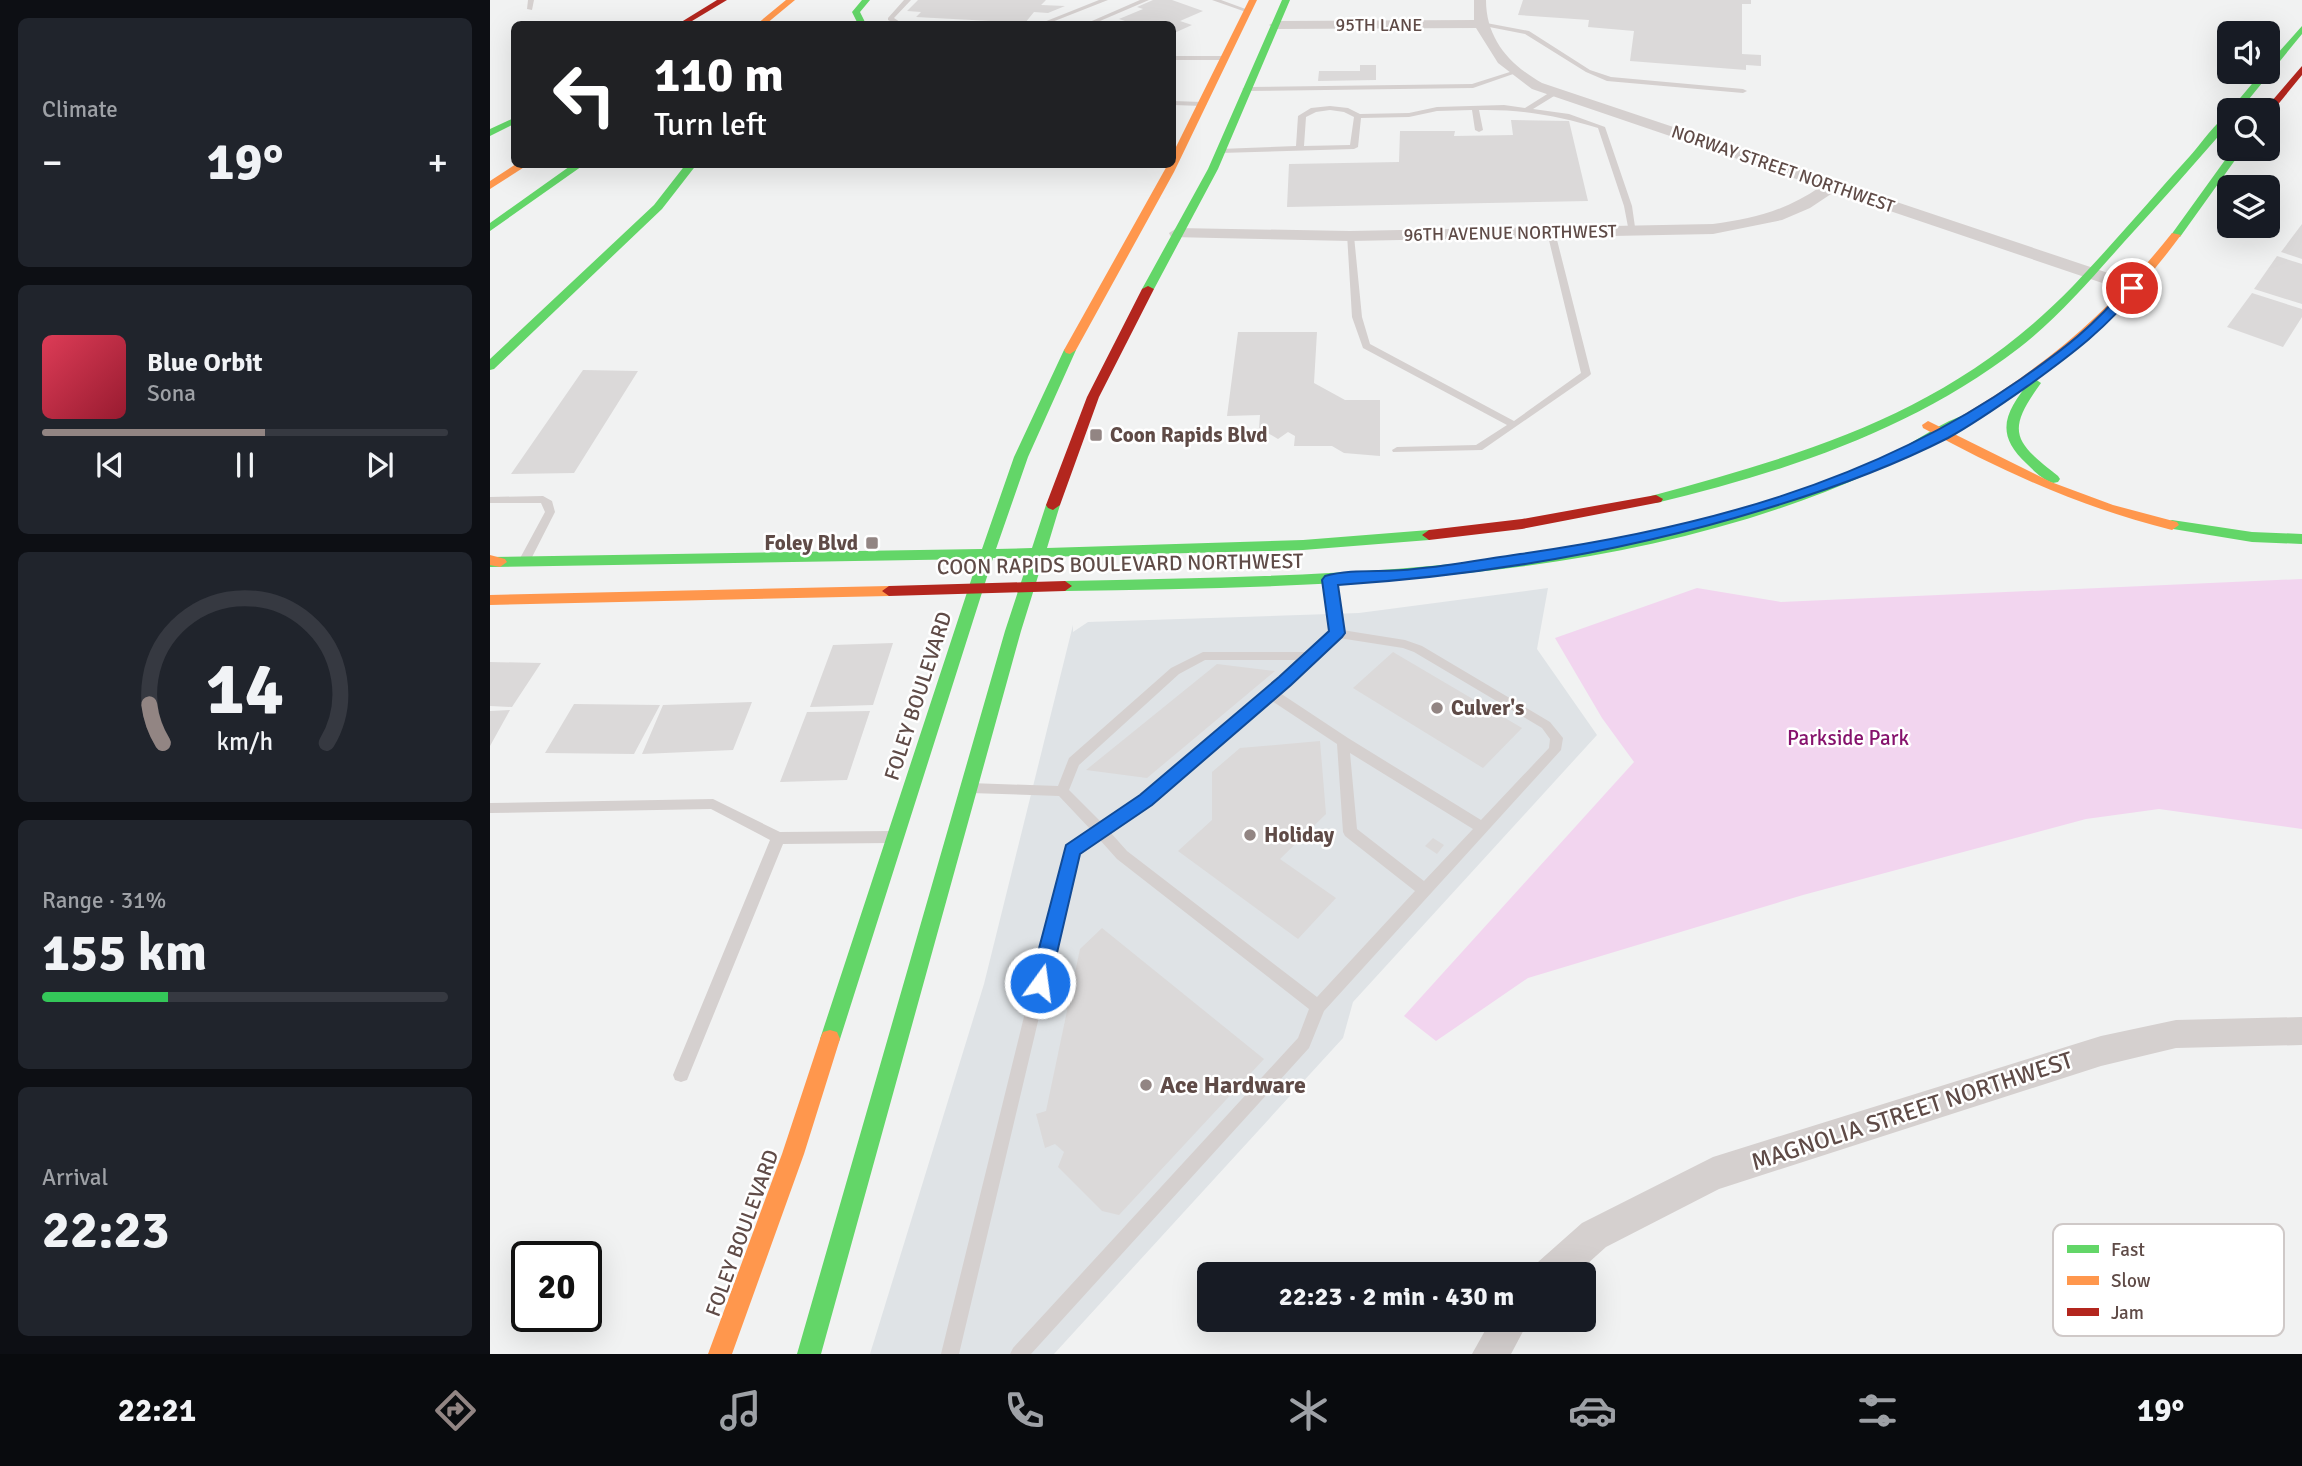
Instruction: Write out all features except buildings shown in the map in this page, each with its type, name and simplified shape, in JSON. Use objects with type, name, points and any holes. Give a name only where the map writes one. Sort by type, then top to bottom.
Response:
[{"type":"main road","points":[[687,21],[723,0]]},
{"type":"main road","points":[[765,21],[792,0]]},
{"type":"main road","points":[[860,21],[856,12],[866,0]]},
{"type":"main road","points":[[809,1354],[1026,588],[1052,508],[1093,397],[1220,151],[1286,0]]},
{"type":"main road","name":"FOLEY BOULEVARD","points":[[1176,158],[1251,6]]},
{"type":"main road","points":[[2280,55],[2302,29]]},
{"type":"main road","points":[[2279,98],[2302,69]]},
{"type":"main road","points":[[2245,98],[2256,84]]},
{"type":"main road","points":[[490,134],[511,123]]},
{"type":"main road","name":"COON RAPIDS BOULEVARD NORTHWEST","points":[[494,562],[1039,554],[1364,541],[1509,526],[1584,514],[1657,498],[1772,465],[1847,437],[1907,411],[1973,375],[2005,353],[2059,307],[2217,131]]},
{"type":"main road","name":"COON RAPIDS BOULEVARD NORTHWEST","points":[[490,600],[1330,580],[1413,575],[1511,562],[1614,545],[1684,529],[1814,489],[1881,464],[1944,434],[1987,409],[2081,343],[2109,316],[2229,161]]},
{"type":"main road","points":[[490,186],[518,168]]},
{"type":"main road","points":[[490,228],[574,168]]},
{"type":"main road","points":[[656,182],[669,168]]},
{"type":"main road","points":[[490,366],[658,207],[689,168]]},
{"type":"main road","name":"FOLEY BOULEVARD","points":[[720,1354],[793,1154],[975,589],[1021,457],[1062,365],[1171,168]]},
{"type":"main road","points":[[2061,357],[2033,384],[2012,412],[2010,425],[2022,452],[2039,469],[2062,486],[2104,508]]},
{"type":"main road","points":[[1907,411],[2010,471],[2104,508],[2213,531],[2302,539]]},
{"type":"street","name":"NORWAY STREET NORTHWEST","points":[[1480,0],[1481,24],[1498,53],[1515,72],[1537,86],[2132,288]]},
{"type":"street","name":"95TH LANE","points":[[1276,25],[1481,24]]},
{"type":"street","name":"96TH AVENUE NORTHWEST","points":[[1177,233],[1350,236],[1713,229],[1769,221],[1809,204],[1832,186]]},
{"type":"street","name":"MAGNOLIA STREET NORTHWEST","points":[[1564,1262],[1594,1235],[1713,1174],[2101,1051],[2176,1034],[2302,1031]]},
{"type":"street","points":[[1490,1354],[1504,1332]]},
{"type":"lane","points":[[530,9],[531,0]]},
{"type":"lane","points":[[894,21],[890,19],[908,0]]},
{"type":"lane","points":[[1049,21],[1105,0]]},
{"type":"lane","points":[[1095,21],[1146,0]]},
{"type":"lane","points":[[1215,0],[1251,6]]},
{"type":"lane","points":[[1481,24],[1527,32],[1588,71],[1610,79],[1743,91]]},
{"type":"lane","points":[[1176,58],[1225,58]]},
{"type":"lane","points":[[1246,89],[1474,86],[1515,72]]},
{"type":"lane","points":[[1526,110],[1555,93]]},
{"type":"lane","points":[[1176,103],[1203,104]]},
{"type":"lane","points":[[1300,149],[1302,116],[1318,109],[1348,109],[1358,116],[1409,115],[1437,109],[1504,107],[1566,116],[1601,128],[1628,206],[1633,232]]},
{"type":"lane","points":[[1475,109],[1479,130]]},
{"type":"lane","points":[[1220,151],[1354,148],[1358,116]]},
{"type":"lane","points":[[1397,450],[1478,448],[1586,374],[1551,232]]},
{"type":"lane","points":[[1350,236],[1357,317],[1366,346],[1514,425]]},
{"type":"lane","points":[[490,500],[543,499],[548,503],[550,512],[524,562]]},
{"type":"lane","points":[[1330,580],[1337,633]]},
{"type":"lane","points":[[950,1354],[1072,850],[1146,800],[1314,656],[1337,633]]},
{"type":"lane","points":[[1018,1354],[1304,1043],[1318,1007],[1555,750],[1557,738],[1546,726],[1418,649],[1405,644],[1337,633]]},
{"type":"lane","points":[[1062,790],[1074,762],[1175,671],[1184,666],[1203,656],[1314,656]]},
{"type":"lane","points":[[1270,694],[1483,828]]},
{"type":"lane","points":[[1343,742],[1350,832],[1426,890]]},
{"type":"lane","points":[[970,788],[1062,790],[1122,855],[1318,1007]]},
{"type":"lane","points":[[490,808],[713,804],[778,838],[895,837]]},
{"type":"lane","points":[[681,1075],[778,838]]},
{"type":"shaded area","points":[[1548,588],[1537,649],[1597,735],[1353,1002],[1343,1038],[1054,1354],[870,1354],[984,984],[1073,625],[1073,632],[1088,622],[1359,613]]},
{"type":"green space","name":"Parkside Park","points":[[2302,579],[2302,829],[2159,809],[2086,819],[1803,895],[1528,978],[1436,1041],[1404,1016],[1634,762],[1602,718],[1555,638],[1697,588],[1781,602]]},
{"type":"traffic: fast","points":[[860,21],[856,12],[866,0]]},
{"type":"traffic: fast","points":[[1148,289],[1213,169],[1286,0]]},
{"type":"traffic: fast","points":[[2280,56],[2302,29]]},
{"type":"traffic: fast","points":[[2245,98],[2257,84]]},
{"type":"traffic: fast","points":[[490,133],[511,122]]},
{"type":"traffic: fast","points":[[1656,499],[1750,474],[1844,442],[1890,422],[1975,373],[2015,345],[2063,302],[2217,131]]},
{"type":"traffic: fast","points":[[2176,235],[2229,161]]},
{"type":"traffic: fast","points":[[490,228],[574,168]]},
{"type":"traffic: fast","points":[[490,366],[658,207],[689,168]]},
{"type":"traffic: fast","points":[[830,1039],[963,624],[1021,457],[1070,350]]},
{"type":"traffic: fast","points":[[2035,383],[2015,412],[2012,436],[2026,456],[2053,479]]},
{"type":"traffic: fast","points":[[1065,586],[1329,580],[1411,575],[1577,554],[1659,537],[1741,515],[1820,489],[1896,456],[1968,418]]},
{"type":"traffic: fast","points":[[809,1354],[1013,631],[1053,505]]},
{"type":"traffic: fast","points":[[2172,525],[2252,537],[2302,539]]},
{"type":"traffic: fast","points":[[490,562],[1025,553],[1303,545],[1429,535]]},
{"type":"traffic: slow","points":[[765,21],[791,0]]},
{"type":"traffic: slow","points":[[1176,158],[1253,0]]},
{"type":"traffic: slow","points":[[490,186],[518,168]]},
{"type":"traffic: slow","points":[[1070,350],[1171,168]]},
{"type":"traffic: slow","points":[[1968,418],[2030,379],[2082,338],[2129,292],[2176,235]]},
{"type":"traffic: slow","points":[[1928,425],[1986,457],[2046,485],[2108,508],[2172,525]]},
{"type":"traffic: slow","points":[[490,560],[500,562]]},
{"type":"traffic: slow","points":[[490,600],[889,591]]},
{"type":"traffic: slow","points":[[720,1354],[793,1154],[830,1039]]},
{"type":"traffic: jam","points":[[687,21],[723,0]]},
{"type":"traffic: jam","points":[[2279,98],[2302,69]]},
{"type":"traffic: jam","points":[[1053,505],[1093,397],[1148,289]]},
{"type":"traffic: jam","points":[[1429,535],[1522,524],[1656,499]]},
{"type":"traffic: jam","points":[[889,591],[1065,586]]},
{"type":"place","name":"Coon Rapids Blvd","points":[[1096,435]]},
{"type":"place","name":"Foley Blvd","points":[[872,543]]},
{"type":"place","name":"Culver's","points":[[1437,708]]},
{"type":"place","name":"Holiday","points":[[1250,835]]},
{"type":"place","name":"Ace Hardware","points":[[1146,1085]]},
{"type":"route","points":[[1040,983],[1072,850],[1146,800],[1314,656],[1337,633],[1330,580],[1413,575],[1614,545],[1684,529],[1814,489],[1881,464],[1944,434],[1987,409],[2081,343],[2109,316],[2132,288]]}]
